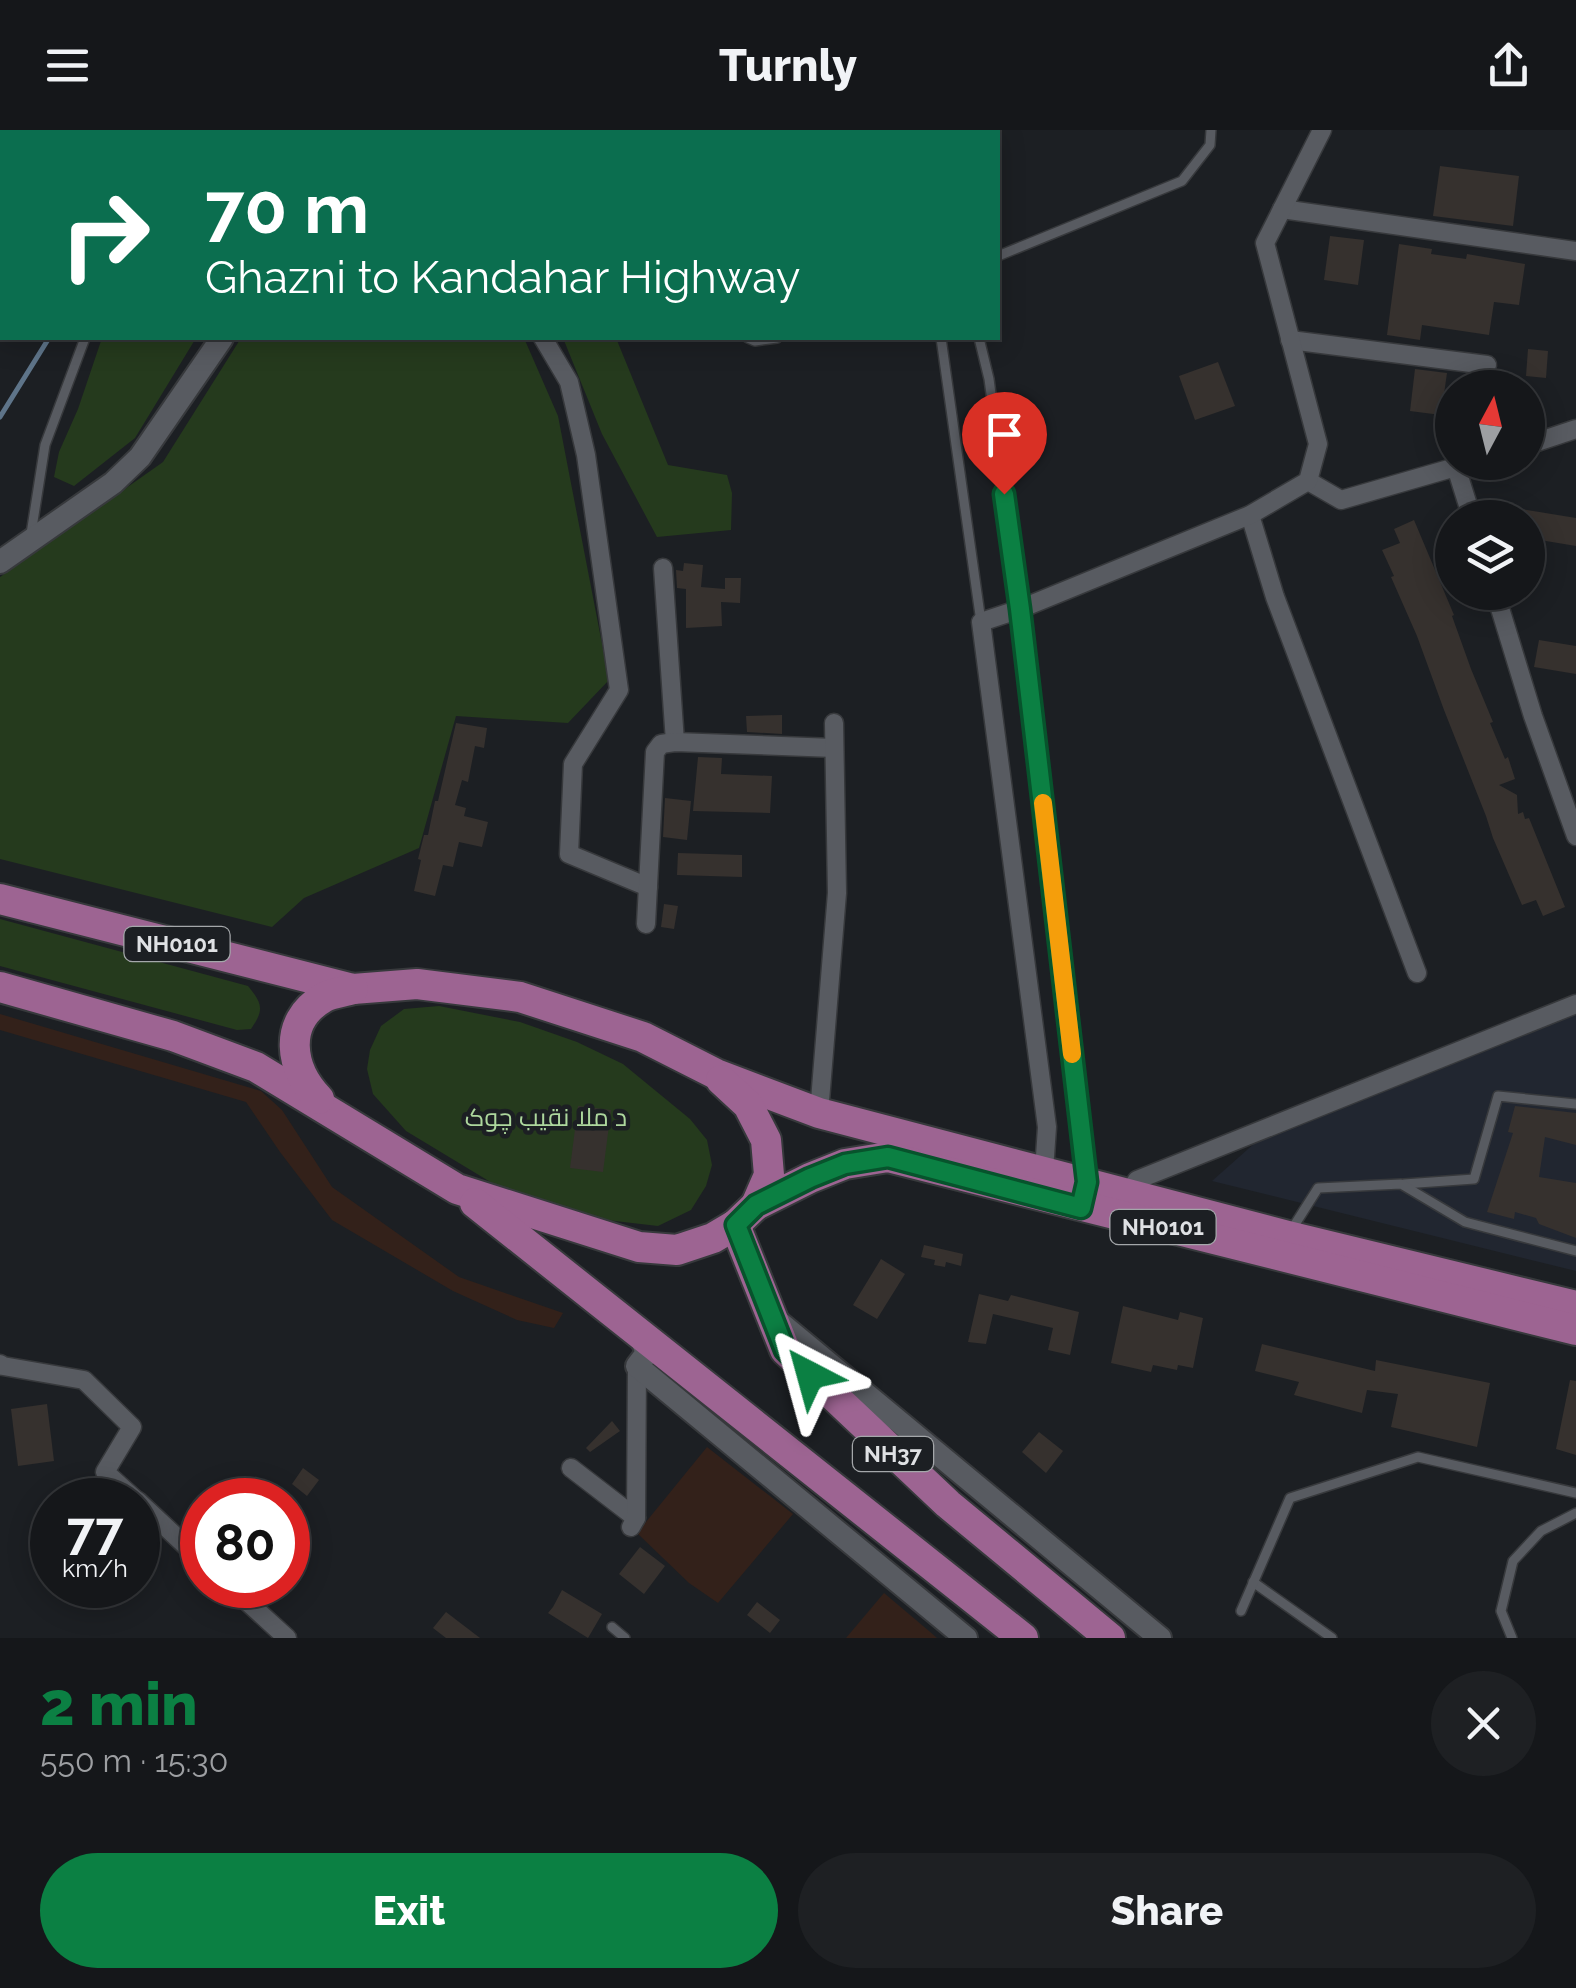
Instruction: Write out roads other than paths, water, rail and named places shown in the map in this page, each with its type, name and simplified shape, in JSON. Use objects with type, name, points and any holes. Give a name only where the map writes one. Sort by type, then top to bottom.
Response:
[{"type":"highway","name":"NH0101","points":[[0,899],[353,990]]},
{"type":"highway","name":"NH0101","points":[[333,1114],[308,1088],[295,1062],[293,1038],[302,1016],[324,996],[417,984],[520,997],[643,1037],[716,1074],[819,1113],[1044,1172],[1084,1194],[1128,1193],[1576,1306]]},
{"type":"highway","name":"NH0101","points":[[0,987],[173,1036],[256,1067],[457,1189],[639,1247],[677,1250],[713,1238],[746,1215],[845,1164],[888,1157],[1084,1194],[1239,1244],[1576,1330]]},
{"type":"highway","name":"NH0101","points":[[716,1074],[748,1106],[766,1140],[768,1175],[746,1215]]},
{"type":"highway","name":"NH37","points":[[457,1189],[1023,1638]]},
{"type":"highway","name":"NH37","points":[[746,1215],[771,1315],[785,1350],[948,1504],[1110,1638]]},
{"type":"street","points":[[1044,1172],[1046,1127],[981,622],[1250,515],[1308,480],[1318,444],[1265,243],[1322,130]]},
{"type":"street","points":[[1282,210],[1576,251]]},
{"type":"street","points":[[0,562],[112,483],[140,457],[221,340]]},
{"type":"street","points":[[543,340],[569,382],[586,456],[619,690],[573,764],[569,854],[648,887]]},
{"type":"street","points":[[1290,340],[1487,364]]},
{"type":"street","points":[[1545,439],[1576,429]]},
{"type":"street","points":[[1308,480],[1341,500],[1435,473]]},
{"type":"street","points":[[1250,515],[1275,597],[1416,973]]},
{"type":"street","points":[[663,568],[675,742]]},
{"type":"street","points":[[1020,609],[1084,1194]]},
{"type":"street","points":[[1501,610],[1576,836]]},
{"type":"street","points":[[819,1113],[837,894],[834,723]]},
{"type":"street","points":[[646,924],[655,752],[661,744],[834,748]]},
{"type":"street","points":[[1128,1193],[1137,1180],[1576,1004]]},
{"type":"street","points":[[771,1315],[1160,1638]]},
{"type":"street","points":[[571,1468],[634,1522],[636,1366],[647,1353],[638,1330]]},
{"type":"street","points":[[0,1364],[84,1380],[132,1427],[105,1472],[112,1478]]},
{"type":"street","points":[[636,1366],[966,1638]]},
{"type":"street","points":[[160,1522],[180,1541]]},
{"type":"street","points":[[254,1608],[286,1638]]},
{"type":"lane","points":[[1000,255],[1182,180],[1210,145],[1211,130]]},
{"type":"lane","points":[[30,541],[46,445],[84,340]]},
{"type":"lane","points":[[941,340],[981,622]]},
{"type":"lane","points":[[979,340],[1020,609]]},
{"type":"lane","points":[[1288,1236],[1318,1188],[1474,1179],[1498,1096],[1576,1104]]},
{"type":"lane","points":[[1401,1184],[1465,1222],[1576,1250]]},
{"type":"lane","points":[[1241,1610],[1290,1498],[1418,1457],[1576,1493]]},
{"type":"lane","points":[[1512,1638],[1501,1611],[1513,1561],[1540,1531],[1576,1512]]},
{"type":"lane","points":[[1253,1582],[1332,1638]]},
{"type":"lane","points":[[612,1627],[626,1638]]},
{"type":"waterway","points":[[0,417],[48,340]]},
{"type":"park label","name":"د ملا نقيب چوک","points":[[546,1117]]}]
